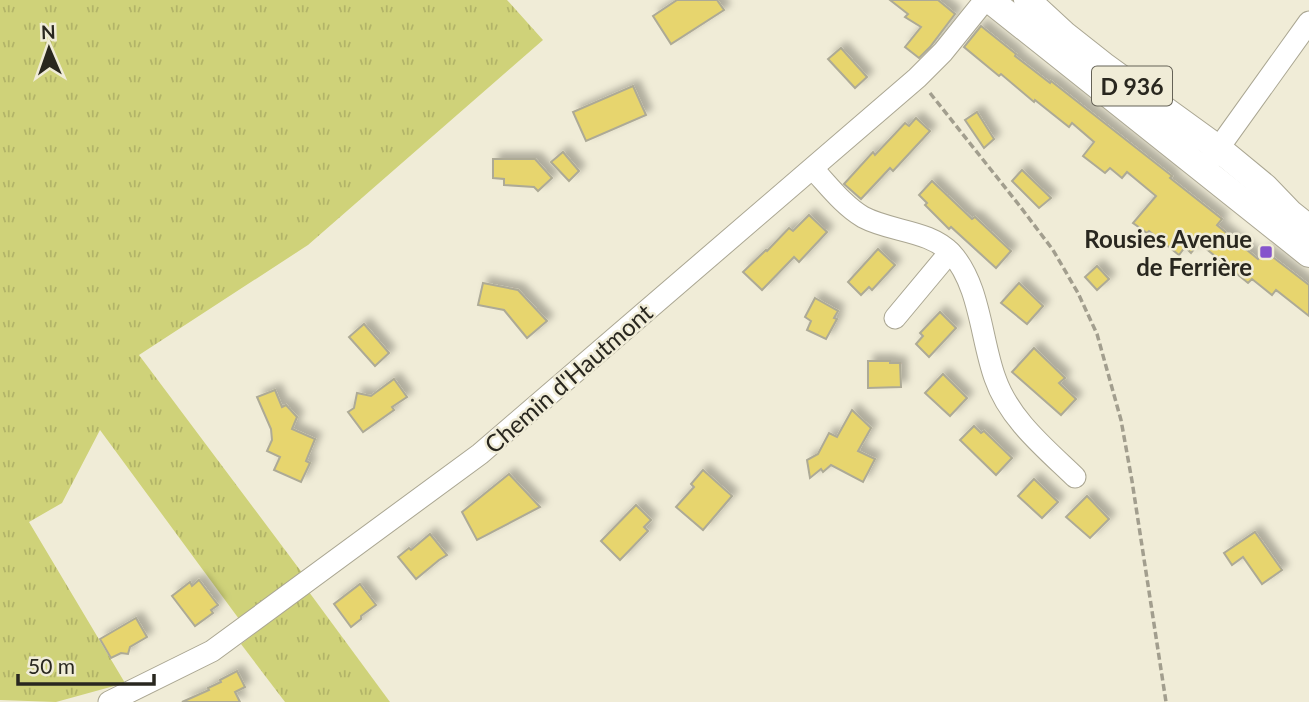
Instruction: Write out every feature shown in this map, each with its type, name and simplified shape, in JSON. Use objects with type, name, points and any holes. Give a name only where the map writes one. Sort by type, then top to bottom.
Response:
[{"type":"main road","name":"D 936","points":[[987,0],[1212,163],[1241,167],[1309,228]]},
{"type":"main road","name":"D 936","points":[[1027,0],[1212,163],[1309,254]]},
{"type":"street","name":"Chemin d'Hautmont","points":[[109,702],[212,651],[480,454],[917,78],[987,0]]},
{"type":"street","points":[[1004,0],[1147,112],[1188,151],[1212,163],[1309,22]]},
{"type":"street","points":[[1241,167],[1258,196],[1309,242]]},
{"type":"street","points":[[813,169],[842,200],[862,216],[892,229],[914,233],[950,252],[961,267],[971,289],[995,380],[1007,404],[1026,430],[1075,477]]},
{"type":"street","points":[[895,318],[950,252]]},
{"type":"path","points":[[917,78],[1053,250],[1078,293],[1097,334],[1121,420],[1166,702]]},
{"type":"green space","points":[[0,0],[507,0],[543,40],[308,245],[139,355],[303,574],[239,619],[100,430],[62,503],[29,522],[125,683],[56,702],[0,700]]},
{"type":"green space","points":[[309,592],[390,702],[285,702],[241,644]]},
{"type":"building","points":[[677,0],[717,0],[724,10],[671,44],[653,16]]},
{"type":"building","points":[[890,0],[938,0],[955,14],[919,58],[905,47],[921,27],[905,17],[908,14]]},
{"type":"building","points":[[981,26],[1016,54],[1015,56],[1172,176],[1170,178],[1222,219],[1217,225],[1258,259],[1265,251],[1309,285],[1309,316],[1276,290],[1272,295],[1252,279],[1248,283],[1199,243],[1191,253],[1185,247],[1179,255],[1149,231],[1147,233],[1133,223],[1156,196],[1127,172],[1122,178],[1110,168],[1105,173],[1083,156],[1094,142],[1072,123],[1069,127],[1035,100],[1034,102],[964,47]]},
{"type":"building","points":[[841,48],[867,77],[855,88],[828,59]]},
{"type":"building","points":[[633,86],[646,115],[586,141],[573,112]]},
{"type":"building","points":[[977,112],[994,139],[984,148],[965,120]]},
{"type":"building","points":[[916,118],[930,131],[893,171],[890,168],[861,199],[844,184],[873,152],[875,155],[905,123],[909,126]]},
{"type":"building","points":[[563,152],[579,171],[569,181],[551,162]]},
{"type":"building","points":[[493,159],[535,159],[552,178],[538,191],[534,187],[504,185],[504,179],[493,178]]},
{"type":"building","points":[[1022,170],[1051,198],[1039,208],[1012,181]]},
{"type":"building","points":[[932,181],[1011,251],[996,268],[925,205],[927,203],[919,195]]},
{"type":"building","points":[[809,215],[827,232],[799,262],[794,257],[762,290],[743,272],[789,228],[793,231]]},
{"type":"building","points":[[878,249],[895,265],[872,290],[869,287],[861,295],[848,282]]},
{"type":"building","points":[[1097,266],[1109,279],[1097,290],[1085,277]]},
{"type":"building","points":[[483,283],[518,290],[547,321],[527,338],[504,310],[478,305]]},
{"type":"building","points":[[1019,283],[1043,306],[1027,324],[1001,303]]},
{"type":"building","points":[[815,298],[838,311],[834,318],[837,319],[826,339],[807,330],[811,321],[805,317]]},
{"type":"building","points":[[940,312],[956,328],[929,357],[916,344],[923,336],[920,333]]},
{"type":"building","points":[[364,324],[389,353],[375,366],[349,337]]},
{"type":"building","points":[[1034,348],[1065,378],[1059,383],[1076,399],[1061,415],[1012,372]]},
{"type":"building","points":[[868,361],[900,363],[901,387],[868,388]]},
{"type":"building","points":[[943,374],[967,398],[950,416],[925,393]]},
{"type":"building","points":[[394,379],[407,397],[363,432],[348,412],[354,408],[357,393],[371,396]]},
{"type":"building","points":[[275,390],[282,407],[286,405],[297,417],[292,429],[315,439],[306,461],[310,463],[301,482],[274,470],[280,457],[267,451],[272,440],[271,429],[257,397]]},
{"type":"building","points":[[852,410],[871,428],[858,451],[875,459],[863,482],[831,465],[810,478],[807,460],[818,454],[829,433],[837,437]]},
{"type":"building","points":[[974,426],[981,433],[984,431],[1012,458],[996,475],[960,440]]},
{"type":"building","points":[[703,470],[732,496],[703,530],[676,507],[694,487],[691,484]]},
{"type":"building","points":[[509,474],[540,507],[477,540],[462,512]]},
{"type":"building","points":[[1034,479],[1058,502],[1042,518],[1018,496]]},
{"type":"building","points":[[1087,496],[1109,519],[1090,538],[1066,517]]},
{"type":"building","points":[[636,505],[651,520],[644,527],[648,531],[620,560],[601,541]]},
{"type":"building","points":[[1255,532],[1282,570],[1262,584],[1243,557],[1232,565],[1224,553]]},
{"type":"building","points":[[430,534],[447,555],[416,579],[398,557]]},
{"type":"building","points":[[199,580],[218,605],[211,610],[213,613],[195,626],[172,596],[190,582],[192,586]]},
{"type":"building","points":[[360,584],[376,605],[351,627],[334,604]]},
{"type":"building","points":[[136,618],[147,637],[130,647],[128,654],[121,653],[111,658],[100,639]]},
{"type":"building","points":[[237,671],[245,687],[235,692],[240,702],[182,702],[209,690],[208,688]]},
{"type":"place","name":"Rousies Avenue de Ferrière","points":[[1266,252]]}]
